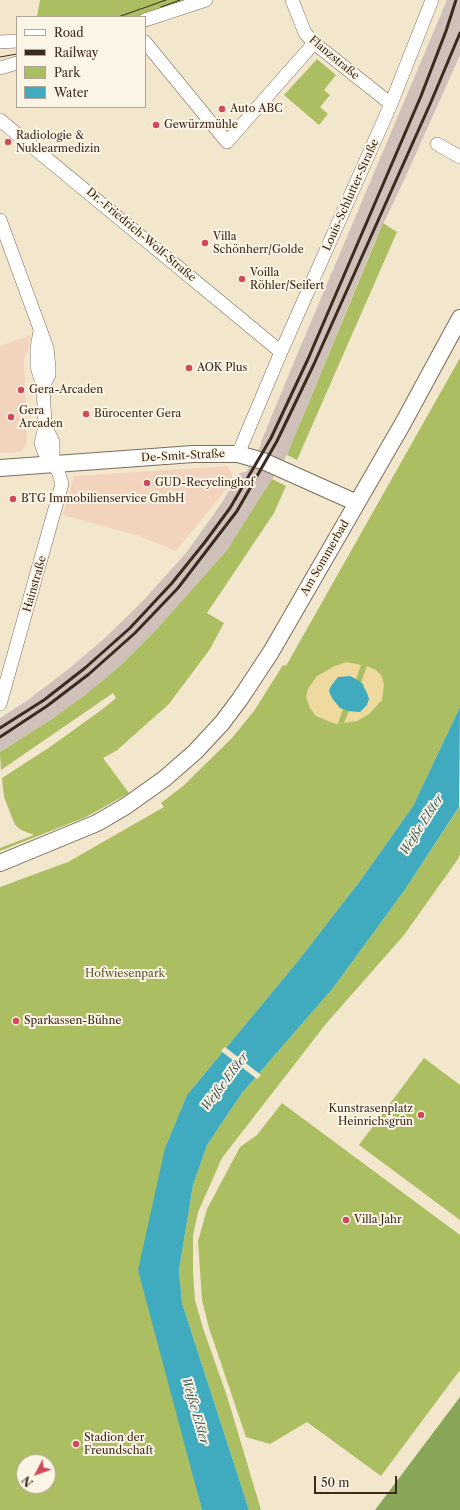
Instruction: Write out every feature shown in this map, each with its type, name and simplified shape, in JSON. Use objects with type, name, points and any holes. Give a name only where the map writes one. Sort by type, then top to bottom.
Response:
[{"type":"main road","name":"Am Sommerbad","points":[[0,864],[97,823],[126,806],[164,779],[200,747],[222,723],[271,652],[402,425],[460,318]]},
{"type":"main road","name":"De-Smit-Straße","points":[[0,468],[193,454],[238,454],[263,461],[357,502]]},
{"type":"street","points":[[146,20],[206,0]]},
{"type":"street","name":"Flanzstraße","points":[[292,0],[305,33],[314,43],[391,104]]},
{"type":"street","name":"Louis-Schlutter-Straße","points":[[238,454],[281,352],[391,104],[432,0]]},
{"type":"street","points":[[0,42],[16,41]]},
{"type":"street","points":[[146,43],[227,142],[314,43]]},
{"type":"street","points":[[0,68],[16,63]]},
{"type":"street","name":"Dr.-Friedrich-Wolf-Straße","points":[[0,120],[281,352]]},
{"type":"street","points":[[437,144],[460,157]]},
{"type":"street","name":"Hainstraße","points":[[0,220],[47,348],[49,375],[43,386],[45,426],[50,435],[54,448],[53,465],[61,477],[61,493],[0,704]]},
{"type":"shaded area","points":[[447,0],[460,0],[460,55],[375,241],[287,455],[227,550],[156,630],[119,667],[85,695],[52,719],[0,752],[0,718],[28,700],[71,667],[106,637],[142,602],[186,553],[221,504],[240,473],[246,472],[261,445],[294,362]]},
{"type":"shaded area","name":"Gera Arcaden","points":[[31,335],[28,351],[24,358],[27,444],[20,452],[0,453],[0,346]]},
{"type":"shaded area","points":[[228,466],[232,474],[232,482],[176,551],[139,536],[63,515],[74,476]]},
{"type":"green space","points":[[40,0],[191,0],[144,16],[37,16]]},
{"type":"green space","points":[[317,59],[336,75],[324,90],[330,95],[320,107],[328,114],[319,125],[284,95]]},
{"type":"green space","points":[[383,223],[397,232],[297,460],[287,455]]},
{"type":"green space","name":"Hofwiesenpark","points":[[460,358],[460,707],[413,806],[360,881],[298,961],[187,1095],[165,1148],[197,1491],[202,1510],[0,1510],[0,887],[68,862],[164,807],[161,803],[183,786],[232,738],[254,711],[283,665],[286,666]]},
{"type":"green space","points":[[272,479],[286,486],[274,513],[207,613],[224,623],[210,649],[169,704],[116,751],[103,758],[129,793],[86,817],[0,851],[0,848],[34,835],[21,830],[15,825],[4,797],[2,778],[50,747],[116,698],[113,693],[1,770],[0,752],[52,719],[85,695],[119,667],[156,630],[227,550]]},
{"type":"green space","points":[[460,806],[460,854],[458,859],[404,935],[325,1025],[222,1158],[198,1212],[193,1236],[195,1300],[203,1328],[227,1396],[261,1510],[249,1510],[182,1303],[179,1270],[193,1185],[207,1145],[242,1093],[333,988],[404,891]]},
{"type":"green space","name":"Kunstrasenplatz Heinrichsgrün","points":[[424,1058],[460,1085],[460,1220],[359,1145]]},
{"type":"green space","points":[[282,1103],[460,1235],[460,1370],[381,1476],[307,1422],[270,1444],[246,1437],[209,1328],[202,1300],[198,1241],[207,1209],[240,1147],[257,1135]]},
{"type":"green space","points":[[460,1397],[460,1510],[375,1510]]},
{"type":"sand","points":[[346,662],[361,665],[356,679],[350,676],[340,708],[343,709],[338,724],[316,716],[310,708],[306,697],[308,689],[317,676]]},
{"type":"sand","points":[[367,666],[376,670],[381,675],[384,684],[382,700],[369,714],[357,721],[344,723],[349,711],[360,712],[364,685],[361,682]]},
{"type":"water","points":[[350,676],[361,682],[369,699],[367,705],[360,712],[340,708],[332,698],[329,691],[338,677]]},
{"type":"water","name":"Weiße Elster","points":[[460,707],[459,807],[404,891],[333,988],[242,1093],[207,1145],[193,1185],[179,1270],[182,1303],[249,1510],[202,1510],[138,1270],[165,1148],[187,1095],[298,961],[360,881],[413,806]]},
{"type":"pier","points":[[225,1047],[261,1075],[257,1079],[221,1051]]},
{"type":"tram line","points":[[121,16],[166,0]]},
{"type":"tram line","points":[[161,7],[180,0]]},
{"type":"tram line","points":[[0,57],[16,54]]},
{"type":"railway","points":[[0,728],[44,700],[85,668],[130,628],[172,583],[230,508],[271,438],[308,359],[421,96],[446,31],[456,0]]},
{"type":"railway","points":[[0,737],[47,706],[89,674],[135,633],[178,588],[237,511],[277,441],[314,364],[431,102],[460,33]]},
{"type":"place","name":"Auto ABC","points":[[222,109]]},
{"type":"place","name":"Gewürzmühle","points":[[156,125]]},
{"type":"place","name":"Radiologie & Nuklearmedizin","points":[[8,142]]},
{"type":"place","name":"Villa Schönherr/Golde","points":[[205,243]]},
{"type":"place","name":"Voilla Röhler/Seifert","points":[[242,279]]},
{"type":"place","name":"AOK Plus","points":[[189,368]]},
{"type":"place","name":"Gera-Arcaden","points":[[21,390]]},
{"type":"place","name":"Bürocenter Gera","points":[[86,414]]},
{"type":"place","name":"Gera Arcaden","points":[[11,417]]},
{"type":"place","name":"GUD-Recyclinghof","points":[[147,483]]},
{"type":"place","name":"BTG Immobilienservice GmbH","points":[[13,499]]},
{"type":"place","name":"Sparkassen-Bühne","points":[[16,1021]]},
{"type":"place","name":"Kunstrasenplatz Heinrichsgrün","points":[[421,1115]]},
{"type":"place","name":"Villa Jahr","points":[[346,1220]]},
{"type":"place","name":"Stadion der Freundschaft","points":[[76,1444]]}]
